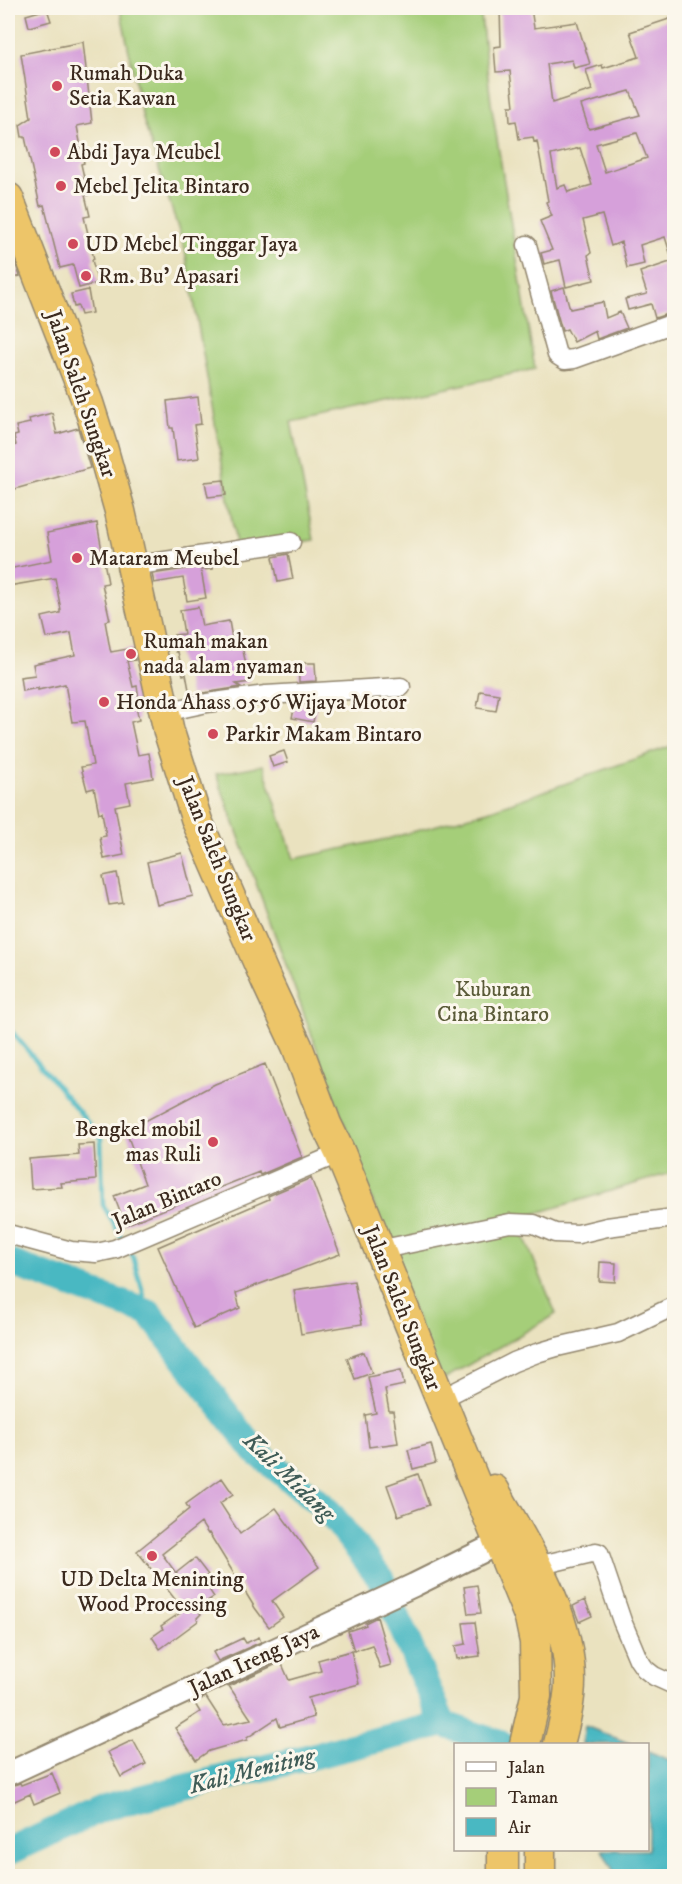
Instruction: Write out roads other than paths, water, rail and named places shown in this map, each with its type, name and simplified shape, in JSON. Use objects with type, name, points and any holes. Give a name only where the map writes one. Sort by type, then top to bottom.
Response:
[{"type":"highway","name":"Jalan Saleh Sungkar","points":[[8,198],[88,403],[120,511],[165,712],[197,822],[297,1046],[326,1124],[340,1153],[531,1624],[535,1642],[536,1696],[525,1743]]},
{"type":"highway","name":"Jalan Saleh Sungkar","points":[[454,1436],[484,1473],[537,1566],[565,1637],[570,1683],[559,1743]]},
{"type":"highway","points":[[503,1851],[503,1876]]},
{"type":"highway","points":[[540,1851],[540,1876]]},
{"type":"street","points":[[527,245],[557,354],[565,360],[574,359],[675,323]]},
{"type":"street","points":[[132,566],[291,542]]},
{"type":"street","points":[[165,712],[207,702],[266,695],[400,687]]},
{"type":"street","name":"Jalan Bintaro","points":[[8,1234],[71,1251],[96,1253],[123,1246],[340,1153]]},
{"type":"street","points":[[378,1250],[510,1223],[534,1224],[555,1233],[578,1234],[607,1227],[675,1218]]},
{"type":"street","points":[[440,1400],[529,1356],[618,1333],[675,1306]]},
{"type":"street","name":"Jalan Ireng Jaya","points":[[8,1774],[414,1585],[499,1543]]},
{"type":"street","points":[[537,1566],[599,1553],[622,1622],[638,1659],[654,1676],[675,1685]]},
{"type":"water","points":[[585,1726],[628,1743],[582,1743]]},
{"type":"water","points":[[649,1751],[674,1762],[674,1876],[624,1876],[614,1872],[603,1851],[649,1851]]},
{"type":"waterway","points":[[8,1027],[101,1138],[103,1205],[123,1240]]},
{"type":"waterway","points":[[128,1249],[133,1257],[149,1313]]},
{"type":"waterway","name":"Kali Midang","points":[[8,1262],[149,1313],[255,1451],[326,1508],[381,1579],[443,1724]]},
{"type":"waterway","name":"Kali Meniting","points":[[8,1852],[105,1807],[443,1724],[499,1743]]},
{"type":"place","name":"Rumah Duka Setia Kawan","points":[[57,86]]},
{"type":"place","name":"Abdi Jaya Meubel","points":[[55,152]]},
{"type":"place","name":"Mebel Jelita Bintaro","points":[[61,186]]},
{"type":"place","name":"UD Mebel Tinggar Jaya","points":[[73,244]]},
{"type":"place","name":"Rm. Bu' Apasari","points":[[86,276]]},
{"type":"place","name":"Mataram Meubel","points":[[77,558]]},
{"type":"place","name":"Rumah makan nada alam nyaman","points":[[131,654]]},
{"type":"place","name":"Honda Ahass 0556 Wijaya Motor","points":[[104,702]]},
{"type":"place","name":"Parkir Makam Bintaro","points":[[213,734]]},
{"type":"place","name":"Bengkel mobil mas Ruli","points":[[213,1142]]},
{"type":"place","name":"UD Delta Meninting Wood Processing","points":[[152,1556]]},
{"type":"park label","name":"Kuburan Cina Bintaro","points":[[493,1002]]}]
